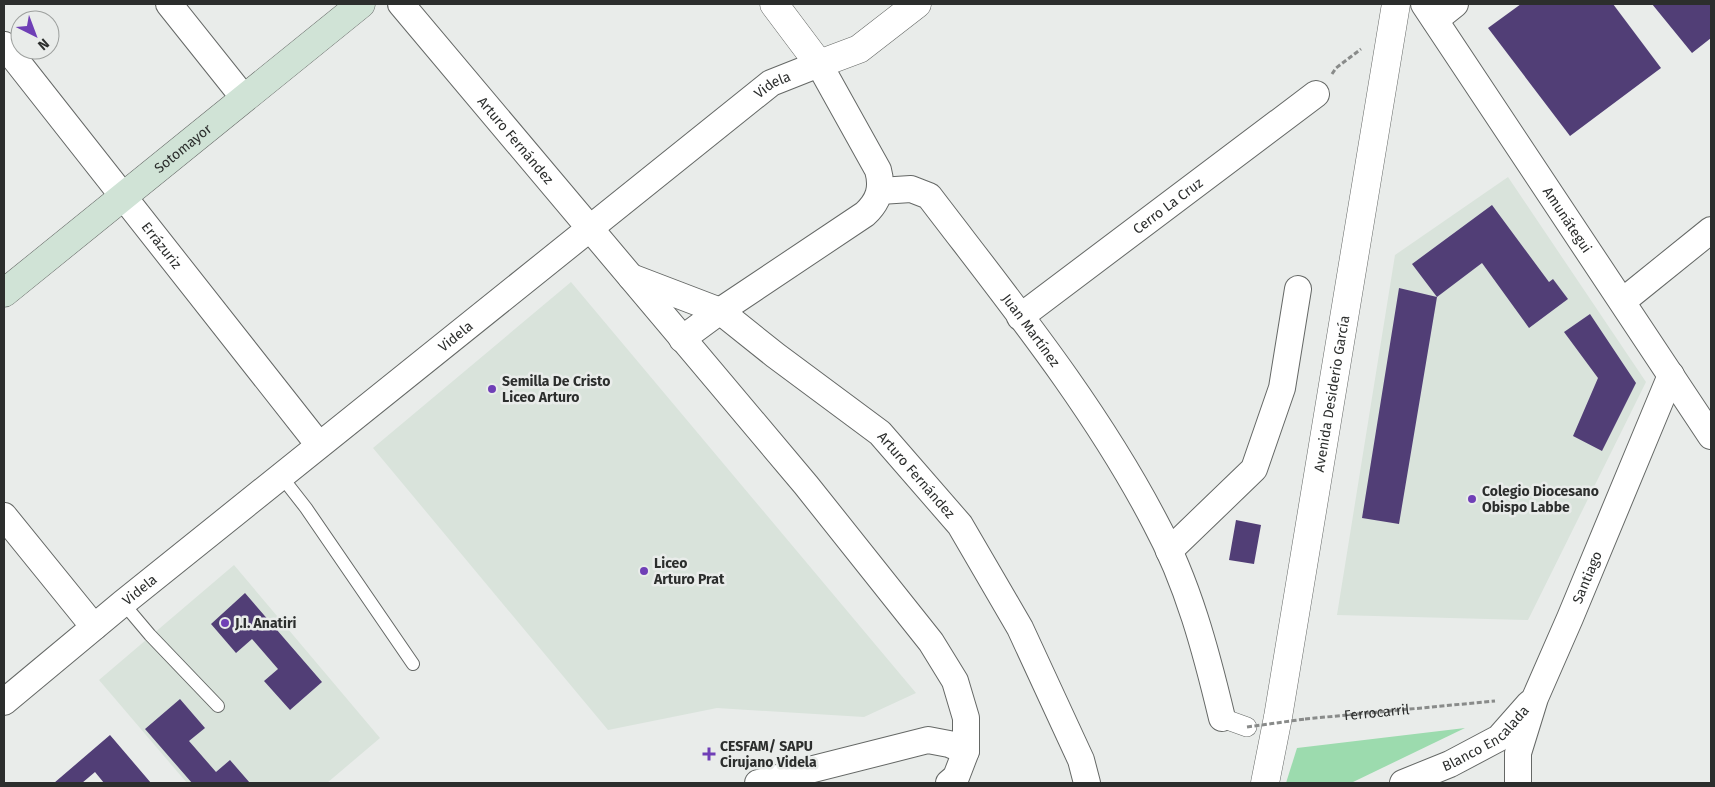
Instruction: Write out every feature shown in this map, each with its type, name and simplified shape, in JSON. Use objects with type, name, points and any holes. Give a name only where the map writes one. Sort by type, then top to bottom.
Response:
[{"type":"main road","name":"Sotomayor","points":[[4,293],[361,4]]},
{"type":"street","points":[[169,4],[244,98]]},
{"type":"street","name":"Arturo Fernández","points":[[401,4],[806,485],[931,642],[955,681],[966,718],[966,751],[952,780]]},
{"type":"street","points":[[682,339],[720,311],[865,214],[877,200],[880,191],[881,180],[878,170],[819,64],[774,4]]},
{"type":"street","name":"Videla","points":[[4,702],[123,603],[771,83],[859,49],[917,4]]},
{"type":"street","name":"Avenida Desiderio García","points":[[1265,783],[1278,717],[1396,4]]},
{"type":"street","points":[[1429,12],[1455,4]]},
{"type":"street","name":"Amunátegui","points":[[1429,12],[1711,436]]},
{"type":"street","name":"Errázuriz","points":[[4,45],[320,445]]},
{"type":"street","name":"Cerro La Cruz","points":[[1020,317],[1316,94]]},
{"type":"street","name":"Juan Martínez","points":[[880,191],[911,188],[929,196],[1020,317],[1084,407],[1124,468],[1156,522],[1195,616],[1222,718]]},
{"type":"street","points":[[1623,301],[1711,230]]},
{"type":"street","name":"Arturo Fernández","points":[[629,277],[720,311],[775,355],[880,433],[960,525],[1020,628],[1081,760],[1087,783]]},
{"type":"street","points":[[1169,551],[1254,470],[1282,388],[1298,289]]},
{"type":"street","name":"Santiago","points":[[1518,783],[1518,753],[1535,698],[1671,375]]},
{"type":"street","points":[[4,516],[94,627]]},
{"type":"street","points":[[4,677],[34,678]]},
{"type":"street","name":"Blanco Encalada","points":[[1403,783],[1450,764],[1499,738],[1535,698]]},
{"type":"street","points":[[1222,718],[1247,727]]},
{"type":"street","points":[[758,783],[928,740],[949,744],[966,751]]},
{"type":"lane","points":[[281,476],[306,508],[412,664]]},
{"type":"lane","points":[[123,603],[150,635],[218,706]]},
{"type":"path","points":[[1336,68],[1366,45]]},
{"type":"path","name":"Ferrocarril","points":[[1247,727],[1305,719],[1535,698]]},
{"type":"shaded area","name":"Colegio Diocesano Obispo Labbe","points":[[1508,177],[1646,382],[1528,620],[1337,615],[1395,255]]},
{"type":"shaded area","name":"Liceo Arturo Prat","points":[[571,282],[916,693],[864,717],[717,708],[608,730],[373,448]]},
{"type":"shaded area","name":"J.I. Anatiri","points":[[234,565],[380,738],[327,783],[187,783],[99,680]]},
{"type":"green space","points":[[1465,728],[1351,783],[1286,783],[1297,748]]},
{"type":"building","points":[[1521,4],[1613,4],[1661,68],[1570,136],[1488,28]]},
{"type":"building","points":[[1652,4],[1711,4],[1711,38],[1692,53]]},
{"type":"building","points":[[1492,205],[1549,282],[1553,279],[1568,299],[1529,328],[1482,263],[1437,297],[1412,264]]},
{"type":"building","points":[[1399,288],[1437,297],[1399,524],[1362,518]]},
{"type":"building","points":[[1590,314],[1636,383],[1602,451],[1573,436],[1598,378],[1564,332]]},
{"type":"building","points":[[1236,520],[1261,525],[1254,564],[1229,560]]},
{"type":"building","points":[[245,593],[322,682],[290,710],[264,681],[278,669],[252,639],[236,653],[211,624]]},
{"type":"building","points":[[180,699],[205,728],[189,741],[216,772],[230,760],[250,783],[192,783],[145,729]]},
{"type":"building","points":[[110,735],[151,783],[104,783],[95,772],[82,783],[54,783]]},
{"type":"place","name":"Semilla De Cristo Liceo Arturo","points":[[492,389]]},
{"type":"place","name":"Colegio Diocesano Obispo Labbe","points":[[1472,499]]},
{"type":"place","name":"Liceo Arturo Prat","points":[[644,571]]},
{"type":"place","name":"J.I. Anatiri","points":[[225,623]]},
{"type":"place","name":"CESFAM/ SAPU Cirujano Videla","points":[[709,754]]}]
